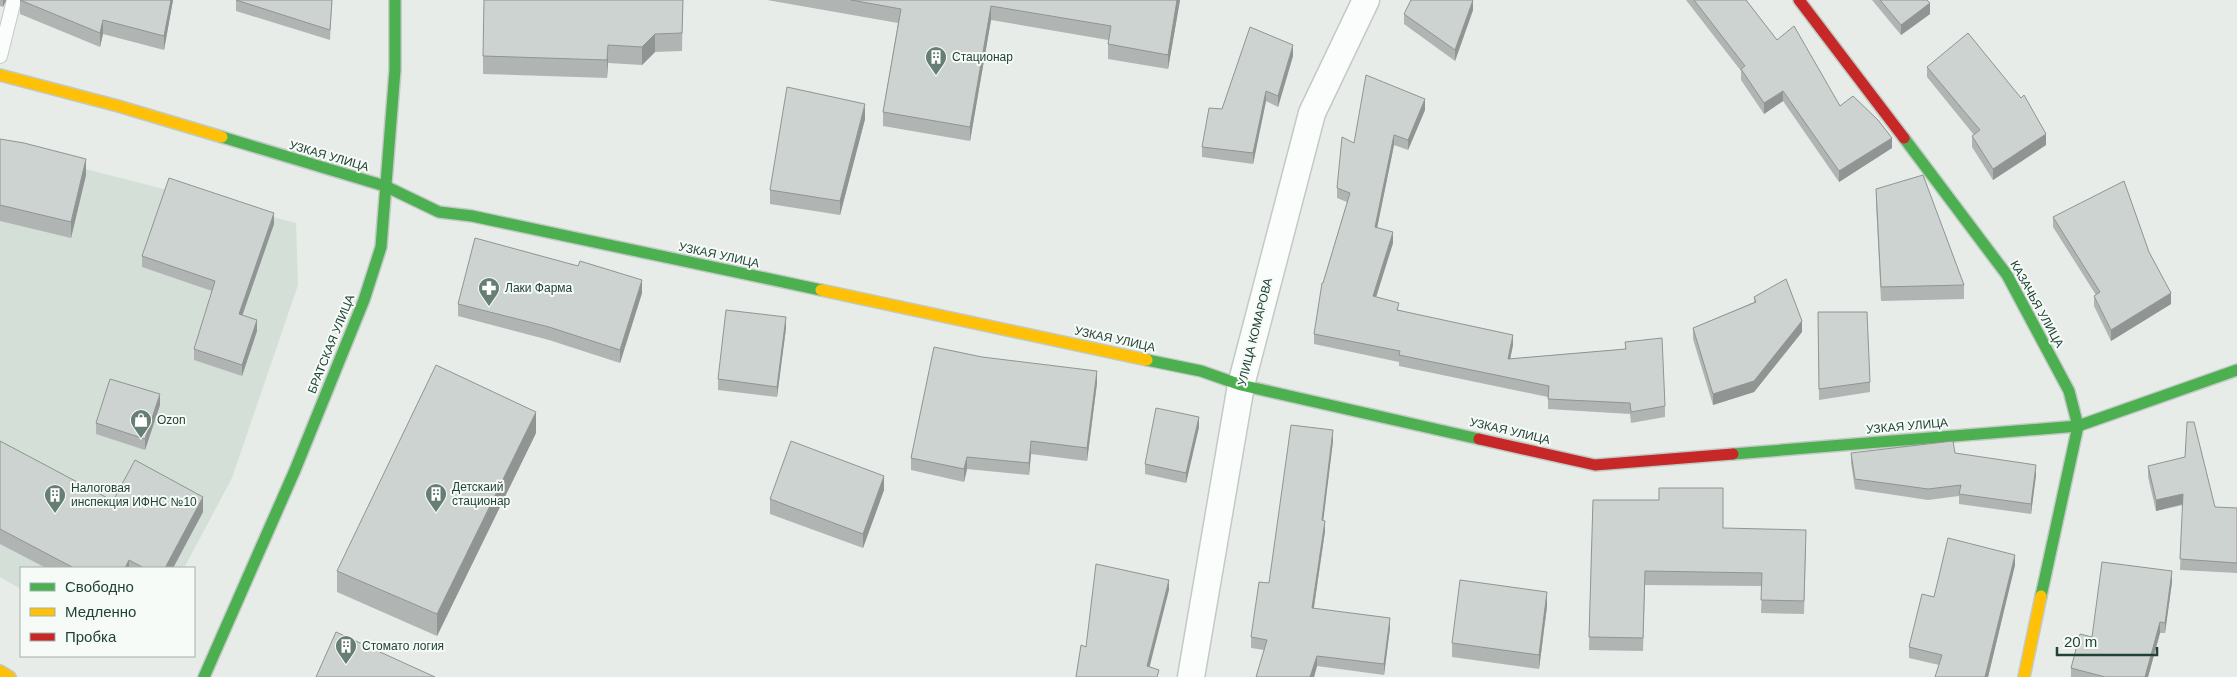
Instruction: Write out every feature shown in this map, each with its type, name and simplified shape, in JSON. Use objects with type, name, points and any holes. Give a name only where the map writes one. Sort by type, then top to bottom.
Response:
[{"type":"street","name":"БРАТСКАЯ УЛИЦА","points":[[204,677],[295,470],[364,300],[381,247],[395,70],[395,0]]},
{"type":"street","name":"УЛИЦА КОМАРОВА","points":[[1191,677],[1241,385],[1312,113],[1366,0]]},
{"type":"street","name":"КАЗАЧЬЯ УЛИЦА","points":[[1800,0],[2007,275],[2069,391],[2078,426],[2024,677]]},
{"type":"street","name":"УЗКАЯ УЛИЦА","points":[[0,75],[118,106],[385,186],[439,212],[482,218],[1191,369],[1241,385],[1595,465],[2078,426],[2237,370]]},
{"type":"street","points":[[0,671],[10,677]]},
{"type":"lane","points":[[0,56],[14,0]]},
{"type":"shaded area","points":[[0,147],[296,223],[298,285],[232,478],[185,567],[20,567],[20,588],[0,577]]},
{"type":"building","points":[[20,0],[171,0],[164,36],[103,20],[100,33]]},
{"type":"building","points":[[236,0],[332,0],[330,30]]},
{"type":"building","points":[[484,0],[683,0],[682,33],[655,34],[642,47],[608,45],[607,60],[483,56]]},
{"type":"building","name":"Стационар","points":[[851,0],[1177,0],[1168,55],[1108,44],[1111,26],[991,6],[970,127],[883,112],[901,9]]},
{"type":"building","points":[[1411,0],[1473,0],[1455,50],[1404,14]]},
{"type":"building","points":[[1694,0],[1746,0],[1777,40],[1794,26],[1840,106],[1853,96],[1878,120],[1892,138],[1839,171],[1783,91],[1764,103],[1741,69],[1745,66]]},
{"type":"building","points":[[1880,0],[1927,0],[1930,3],[1901,25]]},
{"type":"building","points":[[1250,27],[1293,45],[1278,96],[1266,91],[1253,153],[1202,147],[1209,108],[1222,109]]},
{"type":"building","points":[[1968,33],[2021,98],[2024,95],[2046,134],[1993,169],[1972,136],[1980,130],[1927,67]]},
{"type":"building","points":[[1366,75],[1425,99],[1408,140],[1394,135],[1375,227],[1393,232],[1373,296],[1399,303],[1397,310],[1513,335],[1508,359],[1626,349],[1625,342],[1662,338],[1665,406],[1631,412],[1630,403],[1548,399],[1549,386],[1399,355],[1400,351],[1314,334],[1322,283],[1350,193],[1337,188],[1342,137],[1354,143]]},
{"type":"building","points":[[787,87],[865,104],[840,201],[770,190]]},
{"type":"building","points":[[0,139],[24,143],[86,159],[71,222],[0,205]]},
{"type":"building","points":[[1923,175],[1964,285],[1881,287],[1876,189]]},
{"type":"building","points":[[169,178],[274,213],[239,314],[257,320],[242,365],[194,349],[215,281],[142,256]]},
{"type":"building","points":[[2124,181],[2149,252],[2171,293],[2111,330],[2094,296],[2100,292],[2053,217]]},
{"type":"building","points":[[475,238],[578,266],[580,261],[642,280],[620,350],[549,327],[458,304]]},
{"type":"building","points":[[1786,279],[1802,321],[1754,381],[1713,394],[1693,328],[1756,302],[1754,297]]},
{"type":"building","points":[[726,310],[786,317],[777,387],[718,379]]},
{"type":"building","points":[[1818,312],[1867,312],[1870,382],[1819,389]]},
{"type":"building","points":[[934,347],[982,357],[1097,371],[1087,448],[1031,441],[1029,463],[967,457],[964,469],[911,458]]},
{"type":"building","name":"Детскаий стационар","points":[[436,365],[536,412],[437,614],[337,571]]},
{"type":"building","points":[[110,379],[160,394],[145,439],[96,423]]},
{"type":"building","points":[[1156,408],[1199,417],[1186,473],[1145,464]]},
{"type":"building","points":[[2187,422],[2194,422],[2215,507],[2237,508],[2237,563],[2180,559],[2183,494],[2156,500],[2148,466],[2185,457]]},
{"type":"building","points":[[1291,425],[1333,430],[1322,520],[1325,521],[1312,608],[1390,618],[1384,664],[1317,656],[1310,677],[1256,677],[1267,640],[1251,637],[1259,582],[1269,583]]},
{"type":"building","name":"Налоговая инспекция ИФНС №10","points":[[0,441],[113,501],[135,460],[203,497],[166,567],[142,567],[129,560],[126,567],[72,567],[0,529]]},
{"type":"building","points":[[791,441],[884,476],[863,534],[770,499]]},
{"type":"building","points":[[1953,441],[1955,453],[2036,465],[2031,504],[1959,494],[1961,485],[1928,489],[1855,479],[1851,453]]},
{"type":"building","points":[[1659,488],[1723,488],[1723,528],[1806,530],[1804,601],[1761,600],[1762,573],[1645,571],[1643,638],[1589,637],[1593,500],[1659,500]]},
{"type":"building","points":[[1948,538],[2015,555],[1985,677],[1935,677],[1942,655],[1909,647],[1922,594],[1934,597]]},
{"type":"building","points":[[2102,562],[2172,571],[2165,623],[2160,622],[2145,677],[2105,677],[2071,668],[2080,634],[2092,637]]},
{"type":"building","points":[[1096,564],[1169,580],[1147,666],[1159,670],[1157,677],[1076,677],[1081,645],[1086,647]]},
{"type":"building","points":[[1460,580],[1547,592],[1539,655],[1452,643]]},
{"type":"building","points":[[336,632],[435,677],[316,677]]},
{"type":"traffic: fast","points":[[204,677],[295,470],[364,300],[381,247],[395,70],[395,0]]},
{"type":"traffic: fast","points":[[222,137],[385,186],[439,212],[472,216],[821,290]]},
{"type":"traffic: fast","points":[[1904,138],[2007,275],[2069,391],[2078,426],[2041,596]]},
{"type":"traffic: fast","points":[[1147,360],[1201,371],[1241,385],[1479,439]]},
{"type":"traffic: fast","points":[[1733,454],[2078,426],[2237,370]]},
{"type":"traffic: slow","points":[[0,75],[118,106],[222,137]]},
{"type":"traffic: slow","points":[[821,290],[1147,360]]},
{"type":"traffic: slow","points":[[2024,677],[2041,596]]},
{"type":"traffic: slow","points":[[0,671],[10,677]]},
{"type":"traffic: jam","points":[[1799,0],[1904,138]]},
{"type":"traffic: jam","points":[[1479,439],[1595,465],[1733,454]]},
{"type":"place","name":"Стационар","points":[[936,76]]},
{"type":"place","name":"Лаки Фарма","points":[[489,307]]},
{"type":"place","name":"Ozon","points":[[141,439]]},
{"type":"place","name":"Детскаий стационар","points":[[436,513]]},
{"type":"place","name":"Налоговая инспекция ИФНС №10","points":[[55,514]]},
{"type":"place","name":"Стомато логия","points":[[346,665]]}]
